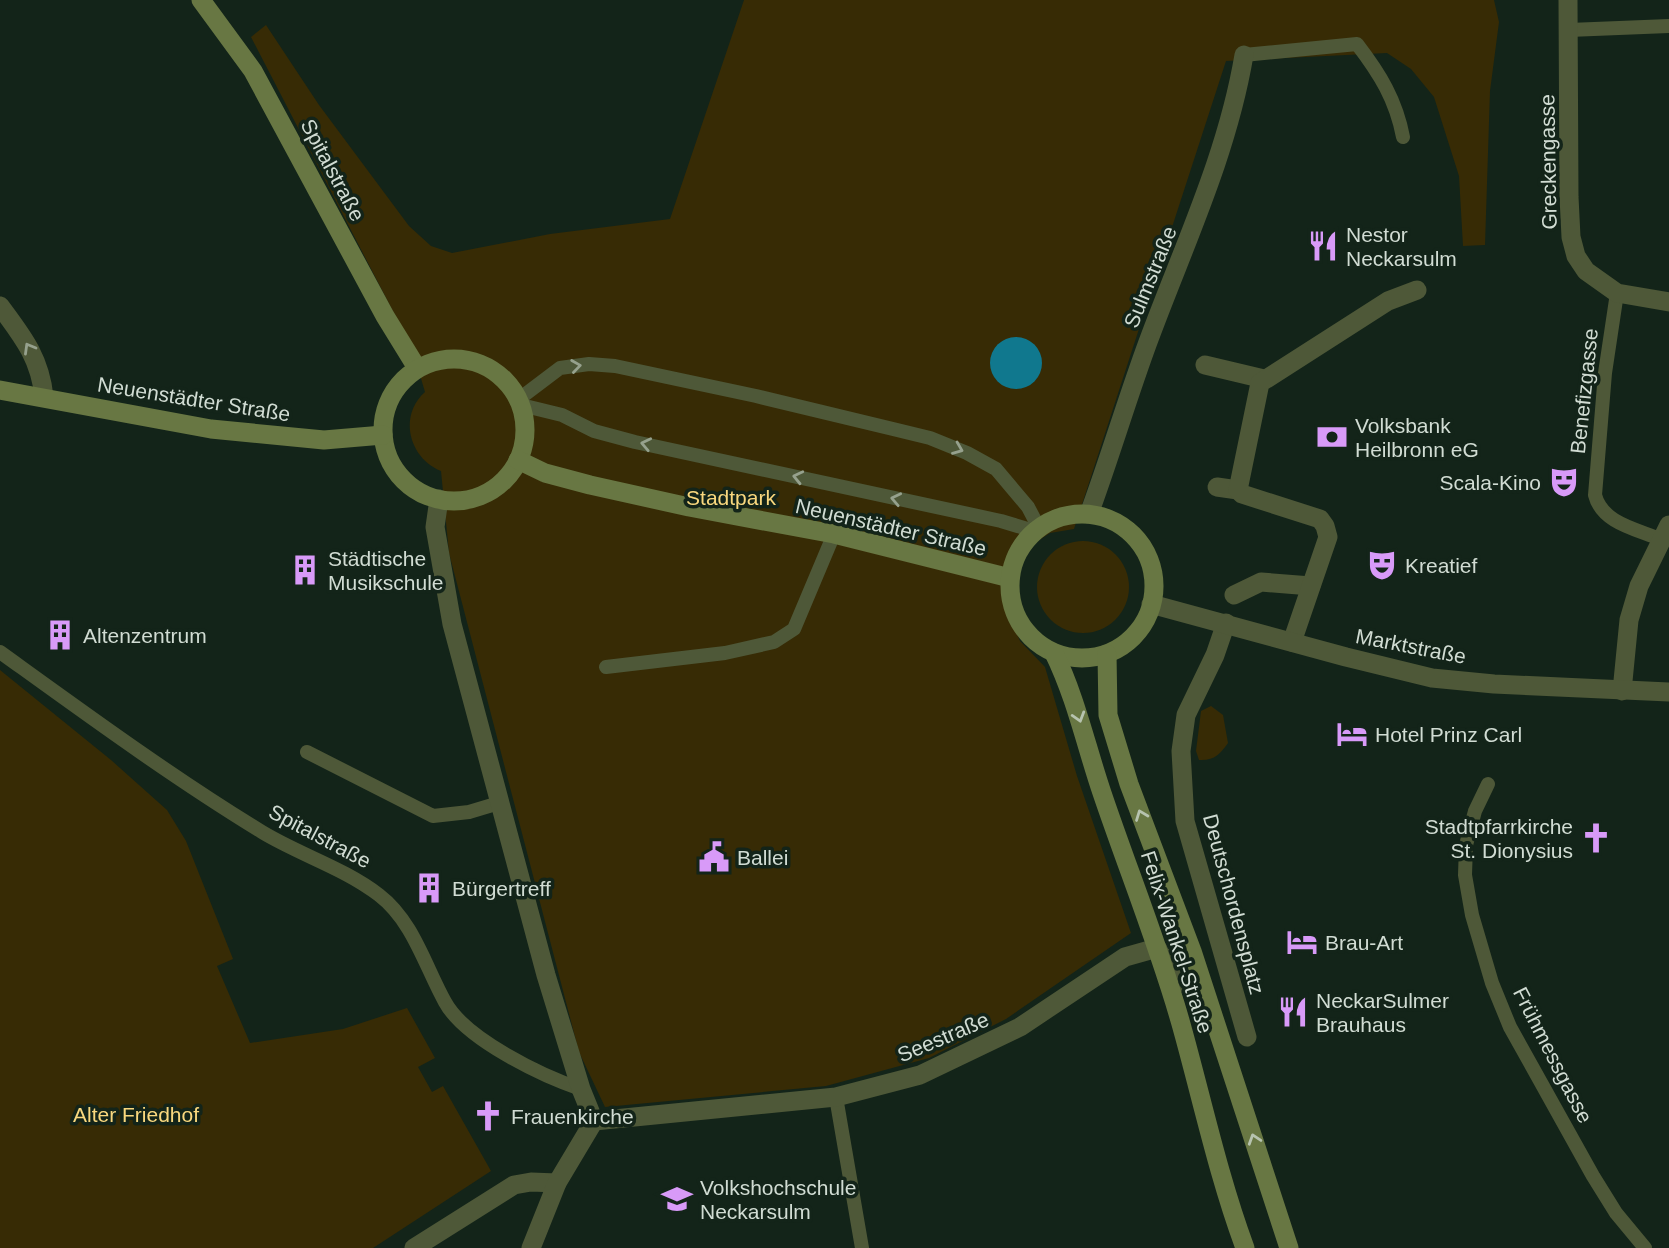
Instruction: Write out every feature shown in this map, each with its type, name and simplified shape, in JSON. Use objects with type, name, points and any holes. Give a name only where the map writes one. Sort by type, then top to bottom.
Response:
[{"type":"main road","name":"Spitalstraße","points":[[201,0],[253,71],[385,316],[417,368]]},
{"type":"main road","points":[[443,359],[475,362],[504,378],[520,402],[525,418],[525,443],[518,460],[506,479],[478,498],[462,501],[424,495],[408,485],[395,470],[386,451],[383,435],[385,411],[393,391],[417,368],[443,359]]},
{"type":"main road","name":"Neuenstädter Straße","points":[[0,390],[224,430],[324,440],[383,435]]},
{"type":"main road","name":"Neuenstädter Straße","points":[[518,460],[545,473],[590,485],[834,534],[1010,579]]},
{"type":"main road","points":[[1070,514],[1089,514],[1107,518],[1136,538],[1152,569],[1154,587],[1145,620],[1135,635],[1122,646],[1107,653],[1081,658],[1054,653],[1034,641],[1020,623],[1011,602],[1010,579],[1018,552],[1037,529],[1051,520],[1070,514]]},
{"type":"main road","name":"Felix-Wankel-Straße","points":[[1054,653],[1067,679],[1102,793],[1157,948],[1228,1201],[1245,1248]]},
{"type":"main road","name":"Felix-Wankel-Straße","points":[[1107,653],[1108,715],[1129,784],[1214,1018],[1290,1248]]},
{"type":"street","name":"Greckengasse","points":[[1568,0],[1571,237],[1576,256],[1586,271],[1617,293],[1669,302]]},
{"type":"street","name":"Sulmstraße","points":[[1089,514],[1148,342],[1201,211],[1236,98],[1244,55]]},
{"type":"street","points":[[1292,642],[1328,537],[1320,519],[1242,494],[1225,492],[1260,383],[1388,301],[1417,290]]},
{"type":"street","points":[[0,306],[36,359],[44,397]]},
{"type":"street","points":[[1205,365],[1264,379]]},
{"type":"street","points":[[439,499],[435,527],[452,624],[545,975],[581,1089],[594,1121],[557,1183],[531,1248]]},
{"type":"street","points":[[1622,691],[1629,620],[1639,586],[1665,532]]},
{"type":"street","points":[[1234,595],[1261,582],[1311,586]]},
{"type":"street","name":"Marktstraße","points":[[1151,604],[1432,678],[1494,684],[1669,692]]},
{"type":"street","name":"Deutschordensplatz","points":[[1226,623],[1215,655],[1186,715],[1181,751],[1185,821],[1247,1037]]},
{"type":"street","points":[[1157,948],[1214,1018]]},
{"type":"street","name":"Seestraße","points":[[594,1121],[836,1097],[920,1075],[973,1052],[1020,1027],[1125,957],[1157,948]]},
{"type":"street","points":[[414,1248],[514,1185],[531,1182],[557,1183]]},
{"type":"lane","points":[[1569,30],[1669,26]]},
{"type":"lane","points":[[1244,55],[1357,44],[1390,91],[1403,137]]},
{"type":"lane","name":"Benefizgasse","points":[[1617,293],[1605,373],[1595,495],[1597,503],[1610,518],[1665,532]]},
{"type":"lane","points":[[520,402],[560,368],[589,364],[615,366],[744,393],[930,438],[967,453],[996,469],[1028,507],[1037,529]]},
{"type":"lane","points":[[520,402],[562,415],[594,431],[635,442],[1037,529]]},
{"type":"lane","points":[[606,667],[725,653],[774,642],[794,629],[834,534]]},
{"type":"lane","name":"Spitalstraße","points":[[0,652],[136,749],[258,829],[363,883],[382,897],[399,916],[416,942],[447,1006],[470,1031],[540,1072],[581,1089]]},
{"type":"lane","points":[[307,752],[433,816],[469,812],[499,803]]},
{"type":"lane","name":"Frühmessgasse","points":[[1488,784],[1475,811],[1466,845],[1465,875],[1472,915],[1492,983],[1510,1027],[1593,1176],[1616,1213],[1645,1248]]},
{"type":"lane","points":[[836,1097],[862,1248]]},
{"type":"green space","name":"Stadtpark","points":[[744,0],[1494,0],[1499,22],[1490,91],[1485,245],[1463,246],[1459,176],[1434,97],[1411,69],[1387,53],[1226,61],[1074,529],[1050,533],[1033,544],[1006,578],[1007,610],[1020,641],[1045,667],[1077,776],[1131,933],[1006,1019],[929,1058],[826,1086],[605,1107],[579,1052],[449,553],[441,471],[421,457],[411,436],[412,413],[425,392],[412,348],[251,37],[266,25],[319,105],[409,226],[431,246],[452,253],[550,234],[670,219]]},
{"type":"green space","points":[[1083,541],[1101,544],[1116,554],[1126,569],[1129,587],[1126,605],[1116,620],[1101,630],[1083,633],[1065,630],[1050,620],[1040,605],[1037,587],[1040,569],[1050,554],[1065,544]]},
{"type":"green space","name":"Alter Friedhof","points":[[0,670],[111,760],[167,810],[186,841],[233,959],[217,966],[250,1043],[343,1029],[407,1008],[435,1058],[418,1067],[432,1092],[443,1086],[491,1171],[373,1248],[0,1248]]},
{"type":"green space","points":[[1211,706],[1223,715],[1228,743],[1216,756],[1199,760],[1196,751],[1201,711]]},
{"type":"water","points":[[1016,337],[1035,344],[1042,363],[1035,382],[1016,389],[997,382],[990,363],[997,344]]},
{"type":"place","name":"Nestor Neckarsulm","points":[[1323,246]]},
{"type":"place","name":"Volksbank Heilbronn eG","points":[[1332,437]]},
{"type":"place","name":"Scala-Kino","points":[[1564,482]]},
{"type":"place","name":"Kreatief","points":[[1382,565]]},
{"type":"place","name":"Städtische Musikschule","points":[[305,570]]},
{"type":"place","name":"Altenzentrum","points":[[60,635]]},
{"type":"place","name":"Hotel Prinz Carl","points":[[1352,734]]},
{"type":"place","name":"Stadtpfarrkirche St. Dionysius","points":[[1596,838]]},
{"type":"place","name":"Ballei","points":[[714,857]]},
{"type":"place","name":"Bürgertreff","points":[[429,888]]},
{"type":"place","name":"Brau-Art","points":[[1302,942]]},
{"type":"place","name":"NeckarSulmer Brauhaus","points":[[1293,1012]]},
{"type":"place","name":"Frauenkirche","points":[[488,1116]]},
{"type":"place","name":"Volkshochschule Neckarsulm","points":[[677,1199]]}]
